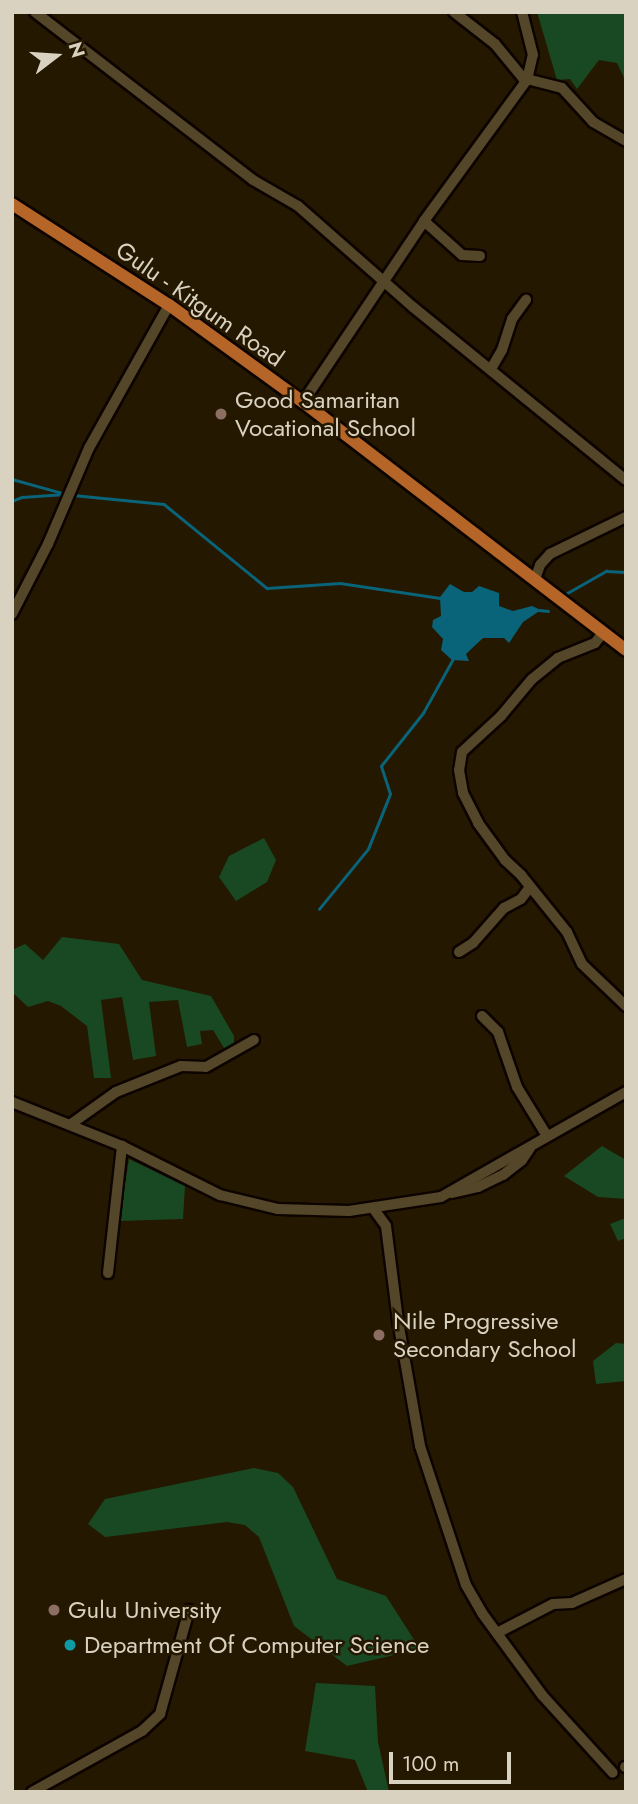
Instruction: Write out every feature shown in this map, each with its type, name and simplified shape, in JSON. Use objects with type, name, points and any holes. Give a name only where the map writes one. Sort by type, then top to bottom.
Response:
[{"type":"main road","name":"Gulu - Kitgum Road","points":[[12,204],[169,305],[303,402],[626,650]]},
{"type":"street","points":[[35,12],[253,180],[298,206],[414,307],[626,480]]},
{"type":"street","points":[[454,12],[495,44],[527,80],[562,88],[593,122],[626,141]]},
{"type":"street","points":[[303,402],[424,221],[527,80],[533,55],[522,12]]},
{"type":"street","points":[[424,221],[462,254],[480,256]]},
{"type":"street","points":[[491,369],[502,350],[512,318],[526,300]]},
{"type":"street","points":[[12,614],[48,544],[89,448],[169,305]]},
{"type":"street","points":[[535,579],[540,565],[550,554],[626,517]]},
{"type":"street","points":[[604,633],[595,643],[558,657],[462,752],[459,760],[463,793],[478,823],[567,932],[582,964],[626,1006]]},
{"type":"street","points":[[459,952],[473,943],[504,908],[521,899],[530,887]]},
{"type":"street","points":[[482,1016],[498,1032],[514,1081],[547,1136]]},
{"type":"street","points":[[71,1124],[116,1092],[181,1066],[206,1067],[254,1040]]},
{"type":"street","points":[[12,1102],[122,1146],[196,1185],[245,1201],[298,1211],[398,1205],[430,1200],[489,1183],[513,1168],[530,1147],[626,1092]]},
{"type":"street","points":[[108,1273],[122,1146]]},
{"type":"street","points":[[386,1226],[398,1205]]},
{"type":"street","points":[[373,1208],[386,1226],[399,1333],[420,1447],[466,1585],[542,1695],[613,1773]]},
{"type":"street","points":[[497,1633],[553,1604],[572,1603],[626,1579]]},
{"type":"street","points":[[32,1792],[142,1731],[160,1714],[188,1610]]},
{"type":"green space","points":[[537,12],[626,12],[626,82],[617,63],[599,60],[577,89],[570,79],[557,80]]},
{"type":"green space","points":[[264,838],[276,860],[267,882],[236,901],[219,877],[229,856]]},
{"type":"green space","points":[[62,937],[119,944],[142,980],[211,996],[234,1036],[234,1051],[224,1048],[213,1030],[200,1031],[202,1044],[187,1047],[178,1000],[149,1002],[156,1056],[133,1060],[122,997],[101,1000],[111,1078],[94,1078],[87,1026],[61,1006],[48,1001],[28,1007],[12,992],[12,950],[25,944],[43,960]]},
{"type":"green space","points":[[602,1146],[626,1160],[626,1199],[598,1197],[564,1176]]},
{"type":"green space","points":[[129,1159],[185,1186],[183,1219],[119,1221]]},
{"type":"green space","points":[[626,1218],[626,1238],[618,1241],[610,1224]]},
{"type":"green space","points":[[616,1343],[626,1344],[626,1381],[596,1384],[593,1361]]},
{"type":"green space","points":[[254,1468],[278,1473],[293,1487],[337,1579],[386,1596],[420,1649],[347,1666],[294,1626],[259,1537],[245,1525],[227,1522],[105,1537],[88,1524],[105,1499]]},
{"type":"green space","points":[[316,1683],[375,1686],[378,1742],[389,1792],[368,1792],[355,1760],[305,1751]]},
{"type":"water","points":[[450,584],[464,592],[472,592],[479,586],[499,593],[499,606],[513,611],[532,606],[541,610],[523,622],[509,643],[504,638],[483,638],[466,654],[469,661],[452,660],[441,650],[443,639],[432,627],[433,620],[441,616],[440,597]]},
{"type":"waterway","points":[[12,479],[66,494]]},
{"type":"waterway","points":[[12,501],[22,497],[61,494]]},
{"type":"waterway","points":[[73,495],[164,504],[267,588],[340,583],[440,598]]},
{"type":"waterway","points":[[562,596],[606,571],[626,572]]},
{"type":"waterway","points":[[539,610],[548,611]]},
{"type":"waterway","points":[[319,909],[368,849],[390,794],[381,766],[423,713],[454,657]]},
{"type":"place","name":"Good Samaritan Vocational School","points":[[221,414]]},
{"type":"place","name":"Nile Progressive Secondary School","points":[[379,1335]]},
{"type":"place","name":"Gulu University","points":[[54,1610]]},
{"type":"place","name":"Department Of Computer Science","points":[[70,1645]]}]
